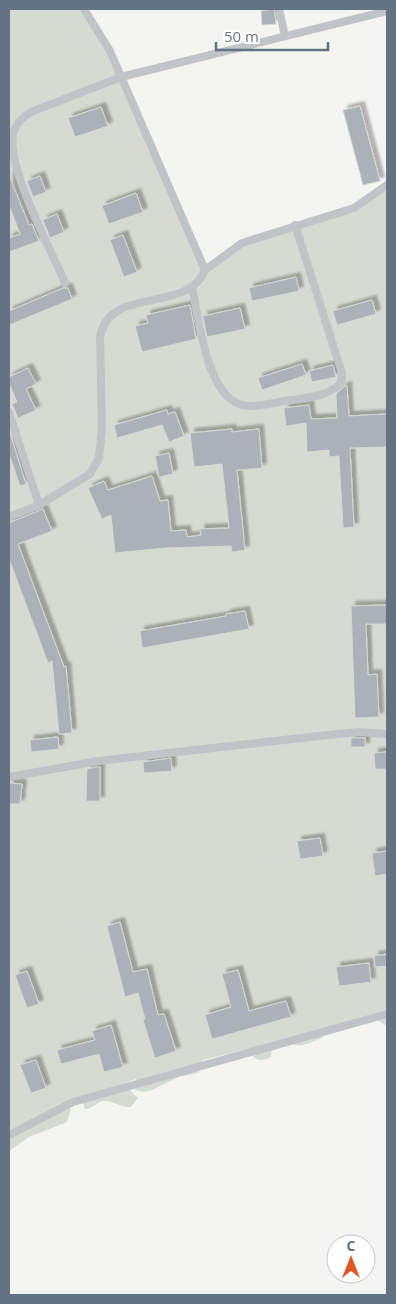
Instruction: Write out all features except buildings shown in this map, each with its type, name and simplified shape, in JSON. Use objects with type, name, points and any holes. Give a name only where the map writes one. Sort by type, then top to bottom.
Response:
[{"type":"lane","points":[[84,9],[110,51],[204,270]]},
{"type":"lane","points":[[279,9],[286,36]]},
{"type":"lane","points":[[65,283],[17,172],[13,136],[17,124],[23,117],[31,112],[121,77],[387,11]]},
{"type":"lane","points":[[9,175],[17,172]]},
{"type":"lane","points":[[9,517],[39,504],[90,474],[99,458],[102,428],[100,337],[102,324],[125,306],[183,292],[192,287],[200,282],[204,270],[242,243],[354,208],[387,185]]},
{"type":"lane","points":[[192,287],[212,372],[220,390],[228,398],[237,403],[256,406],[328,394],[341,383],[342,373],[295,225]]},
{"type":"lane","points":[[9,412],[39,504]]},
{"type":"lane","points":[[9,777],[98,761],[358,732],[387,734]]},
{"type":"lane","points":[[9,1135],[74,1102],[387,1014]]},
{"type":"shaded area","points":[[9,9],[84,9],[110,51],[205,269],[242,243],[354,208],[387,185],[387,1026],[378,1021],[376,1017],[325,1033],[322,1038],[305,1044],[294,1045],[292,1041],[272,1050],[271,1057],[264,1060],[255,1058],[248,1049],[203,1060],[198,1073],[179,1077],[144,1092],[135,1090],[136,1079],[123,1084],[138,1098],[131,1107],[103,1101],[85,1109],[82,1100],[67,1106],[71,1110],[67,1122],[29,1137],[9,1151]]}]
